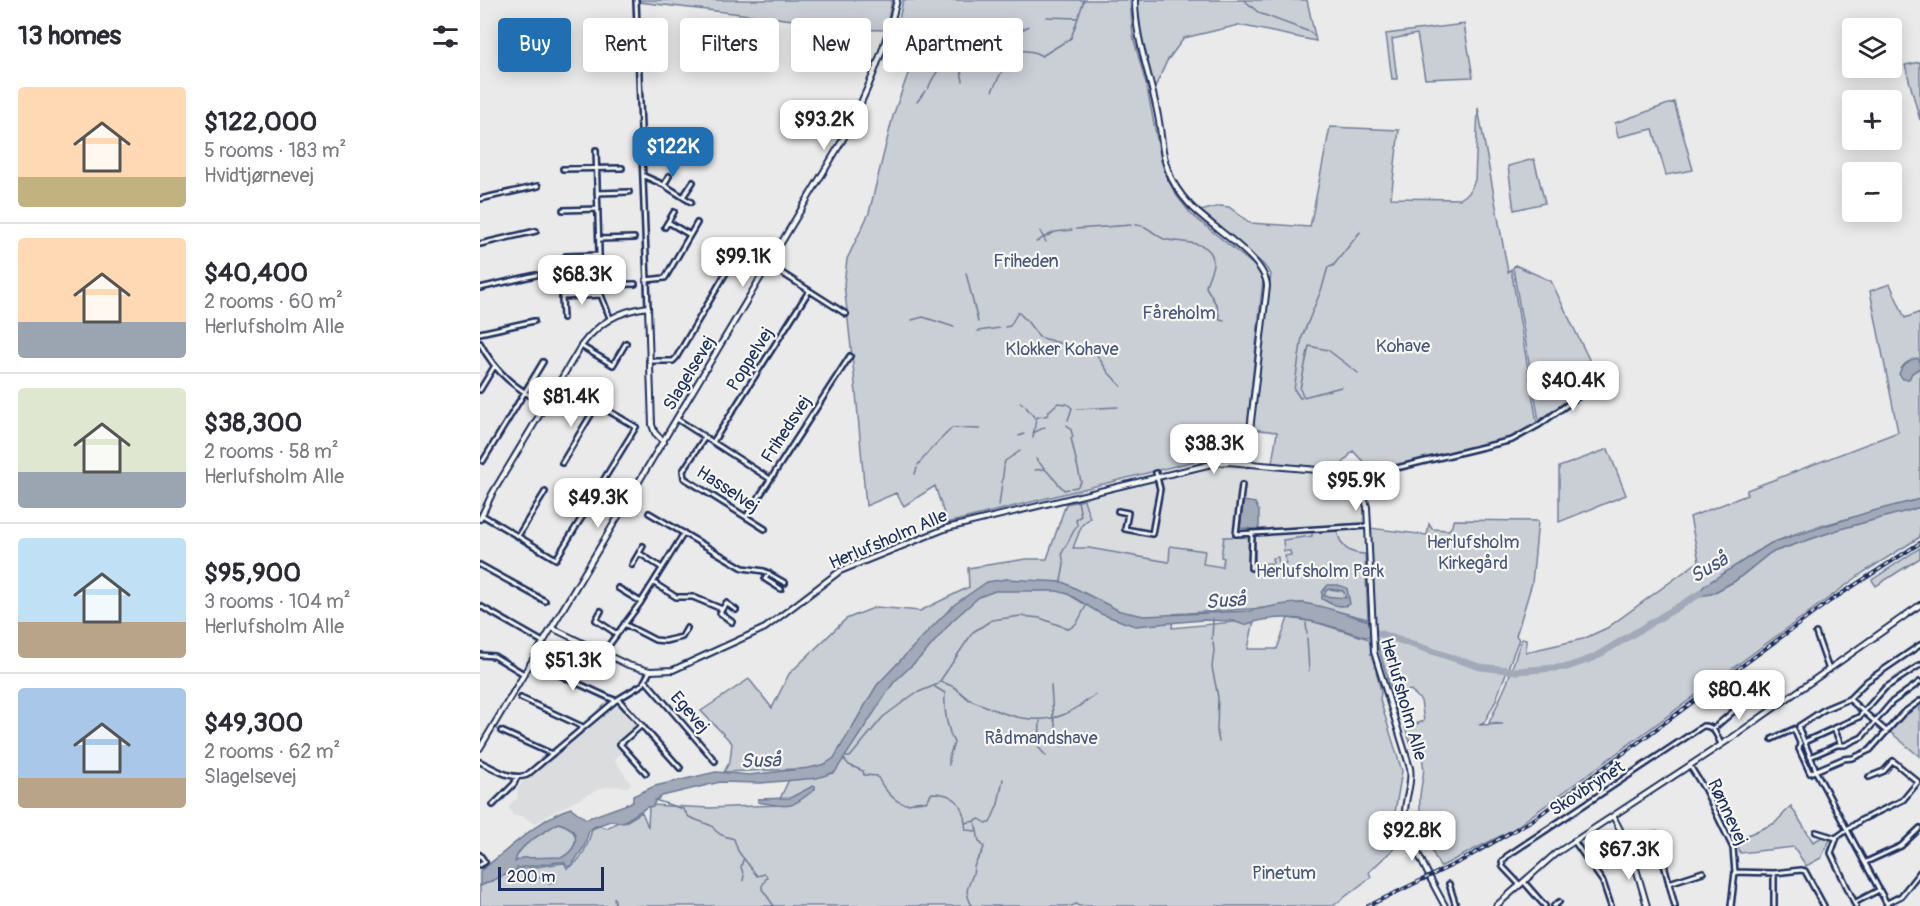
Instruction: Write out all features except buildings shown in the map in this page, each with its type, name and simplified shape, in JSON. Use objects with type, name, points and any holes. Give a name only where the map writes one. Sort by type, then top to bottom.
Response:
[{"type":"street","points":[[636,0],[652,427],[658,438],[664,442]]},
{"type":"street","name":"Slagelsevej","points":[[480,748],[664,442],[857,112],[883,49],[897,0]]},
{"type":"street","points":[[1135,0],[1136,30],[1153,94],[1165,161],[1171,177],[1192,207],[1256,262],[1266,276],[1267,286],[1246,464]]},
{"type":"street","points":[[596,150],[600,285],[601,295],[610,318]]},
{"type":"street","points":[[563,169],[622,168]]},
{"type":"street","points":[[644,176],[664,185],[691,202]]},
{"type":"street","points":[[664,185],[669,176]]},
{"type":"street","points":[[683,198],[693,182]]},
{"type":"street","points":[[480,199],[538,186]]},
{"type":"street","points":[[597,193],[629,192]]},
{"type":"street","points":[[563,210],[598,209]]},
{"type":"street","points":[[665,227],[674,212]]},
{"type":"street","points":[[668,222],[690,235]]},
{"type":"street","points":[[646,280],[665,278],[697,223]]},
{"type":"street","points":[[480,244],[536,231]]},
{"type":"street","points":[[598,239],[634,238]]},
{"type":"street","points":[[650,361],[673,361],[676,358],[744,242]]},
{"type":"street","points":[[566,256],[599,255]]},
{"type":"street","points":[[774,268],[846,314]]},
{"type":"street","points":[[480,288],[537,275]]},
{"type":"street","points":[[600,285],[635,284]]},
{"type":"street","name":"Poppelvej","points":[[713,442],[809,291]]},
{"type":"street","points":[[563,318],[562,297],[601,295]]},
{"type":"street","points":[[584,514],[556,559],[481,517],[545,405],[590,334],[610,318],[631,309],[648,307]]},
{"type":"street","points":[[480,333],[534,321]]},
{"type":"street","points":[[480,344],[494,367],[509,382],[545,405]]},
{"type":"street","points":[[581,346],[613,365],[626,344]]},
{"type":"street","name":"Frihedsvej","points":[[746,517],[849,356]]},
{"type":"street","points":[[483,461],[543,362]]},
{"type":"street","points":[[480,390],[494,367]]},
{"type":"street","points":[[559,382],[636,426],[601,484]]},
{"type":"street","points":[[1358,485],[1383,471],[1520,437],[1596,384]]},
{"type":"street","points":[[562,463],[598,404]]},
{"type":"street","points":[[677,419],[771,479]]},
{"type":"street","name":"Hasselvej","points":[[705,437],[683,471],[684,478],[765,529]]},
{"type":"street","name":"Herlufsholm Alle","points":[[552,628],[628,665],[650,671],[673,669],[776,622],[840,571],[947,528],[1156,475],[1216,463],[1332,470],[1346,475],[1358,485],[1365,498],[1372,641],[1410,768],[1411,780],[1405,804],[1407,822],[1445,906]]},
{"type":"street","points":[[1118,511],[1128,513],[1125,529],[1152,534],[1160,489],[1156,475]]},
{"type":"street","points":[[1242,485],[1236,534],[1368,526]]},
{"type":"street","points":[[518,536],[545,492]]},
{"type":"street","points":[[649,513],[743,568],[769,573],[785,583]]},
{"type":"street","points":[[603,654],[654,583],[684,533]]},
{"type":"street","points":[[1251,568],[1252,533]]},
{"type":"street","points":[[632,565],[643,546]]},
{"type":"street","points":[[639,553],[662,568]]},
{"type":"street","points":[[480,565],[545,601]]},
{"type":"street","points":[[769,573],[765,579],[781,590]]},
{"type":"street","points":[[654,583],[676,597],[693,597],[722,609]]},
{"type":"street","points":[[618,588],[641,602]]},
{"type":"street","points":[[732,622],[720,613],[726,603],[736,610]]},
{"type":"street","points":[[1496,906],[1555,854],[1722,745],[1920,605]]},
{"type":"street","points":[[480,606],[543,642]]},
{"type":"street","points":[[601,611],[596,620],[617,634]]},
{"type":"street","points":[[624,624],[660,641],[682,637],[687,628]]},
{"type":"street","points":[[1816,633],[1829,669]]},
{"type":"street","points":[[1772,740],[1825,709],[1849,699],[1867,681],[1920,645]]},
{"type":"street","points":[[480,654],[494,656],[524,674]]},
{"type":"street","points":[[1804,742],[1859,717],[1885,688],[1920,665]]},
{"type":"street","points":[[540,666],[617,700],[680,768]]},
{"type":"street","points":[[480,762],[517,777],[527,775],[583,727],[645,681],[650,671]]},
{"type":"street","name":"Egevej","points":[[645,681],[715,761]]},
{"type":"street","points":[[1810,757],[1862,737],[1896,698],[1920,682]]},
{"type":"street","name":"Skovbrynet","points":[[1522,883],[1503,867],[1502,862],[1507,856],[1703,726],[1713,729],[1751,696]]},
{"type":"street","points":[[521,698],[583,727]]},
{"type":"street","points":[[1849,699],[1886,732]]},
{"type":"street","points":[[1796,728],[1800,743],[1799,749],[1810,773],[1870,750],[1903,713],[1920,700]]},
{"type":"street","points":[[642,725],[621,744],[646,773]]},
{"type":"street","points":[[1796,728],[1842,821],[1849,830],[1887,904],[1901,896],[1920,872]]},
{"type":"street","points":[[1834,728],[1841,745]]},
{"type":"street","points":[[1713,729],[1722,745]]},
{"type":"street","points":[[501,731],[552,754]]},
{"type":"street","points":[[1869,777],[1884,771],[1893,760],[1918,782],[1903,800],[1861,820],[1836,838],[1831,853],[1855,904],[1880,890]]},
{"type":"street","name":"Rønnevej","points":[[1690,766],[1732,844],[1735,872],[1731,906]]},
{"type":"street","points":[[493,805],[514,784],[517,777]]},
{"type":"street","points":[[1612,816],[1630,851],[1647,906]]},
{"type":"street","points":[[1866,862],[1901,846],[1920,828]]},
{"type":"street","points":[[1816,832],[1836,838]]},
{"type":"street","points":[[1656,834],[1675,906]]},
{"type":"street","points":[[1574,841],[1603,882],[1611,906]]},
{"type":"street","points":[[480,855],[485,862],[480,865]]},
{"type":"street","points":[[1735,872],[1805,871],[1824,906]]},
{"type":"street","points":[[1669,883],[1703,872]]},
{"type":"street","points":[[1774,873],[1774,906]]},
{"type":"street","points":[[1522,883],[1545,906]]},
{"type":"street","points":[[1449,884],[1456,906]]},
{"type":"street","points":[[1554,906],[1559,902]]},
{"type":"shaded area","points":[[1224,465],[1332,474],[1352,485],[1362,503],[1368,619],[1303,603],[1173,614],[1068,556],[1082,525],[1090,518],[1084,500]]},
{"type":"shaded area","points":[[617,703],[621,703],[640,725],[618,744],[625,751],[614,759],[631,784],[626,787],[601,788],[535,824],[522,816],[513,816],[509,807],[513,801],[518,799],[517,790],[523,781]]},
{"type":"green space","points":[[639,0],[892,0],[888,18],[883,18],[883,30],[871,30],[871,18],[791,20],[639,2]]},
{"type":"green space","name":"Friheden","points":[[903,0],[1130,0],[1133,36],[1147,88],[1161,160],[1168,180],[1191,214],[1256,267],[1263,280],[1244,457],[1215,456],[947,523],[935,486],[904,506],[896,493],[866,506],[844,284],[847,259],[869,213],[893,116],[909,72],[1023,72],[1023,18],[899,18]]},
{"type":"green space","points":[[1137,0],[1307,0],[1316,41],[1239,25],[1184,38],[1167,61],[1154,87],[1138,28]]},
{"type":"green space","points":[[1464,24],[1473,77],[1425,79],[1417,34],[1392,39],[1397,79],[1392,79],[1386,34]]},
{"type":"green space","points":[[1920,62],[1920,120],[1905,65]]},
{"type":"green space","points":[[1674,102],[1693,170],[1666,175],[1653,129],[1618,137],[1615,123]]},
{"type":"green space","name":"Kohave","points":[[1478,108],[1508,272],[1511,269],[1537,423],[1527,432],[1513,438],[1372,471],[1353,451],[1338,469],[1272,463],[1277,432],[1251,429],[1271,274],[1262,263],[1200,211],[1220,206],[1229,207],[1250,223],[1310,227],[1330,127],[1399,130],[1391,198],[1460,199],[1469,193],[1475,180]]},
{"type":"green space","points":[[1534,159],[1545,203],[1514,210],[1508,166]]},
{"type":"green space","points":[[1515,265],[1551,281],[1598,378],[1539,421],[1513,268]]},
{"type":"green space","name":"Herlufsholm Kirkegård","points":[[1890,284],[1905,318],[1920,312],[1920,499],[1782,539],[1743,561],[1711,594],[1735,581],[1770,553],[1840,529],[1920,507],[1920,537],[1864,572],[1512,830],[1440,867],[1422,824],[1420,796],[1424,769],[1422,758],[1420,751],[1414,752],[1405,728],[1424,721],[1421,701],[1411,690],[1393,695],[1376,640],[1370,528],[1427,535],[1429,524],[1432,529],[1449,530],[1453,520],[1538,521],[1532,583],[1516,636],[1519,639],[1495,702],[1484,723],[1479,725],[1503,724],[1489,723],[1507,683],[1522,638],[1526,639],[1526,652],[1583,639],[1607,628],[1699,561],[1690,517],[1747,495],[1747,490],[1898,432],[1870,291]]},
{"type":"green space","points":[[1608,449],[1626,495],[1559,522],[1559,467]]},
{"type":"green space","name":"Rådmandshave","points":[[1084,500],[1090,518],[1082,525],[1073,548],[1089,548],[1169,562],[1170,546],[1205,551],[1203,564],[1222,567],[1224,537],[1255,536],[1255,564],[1273,563],[1272,558],[1278,557],[1279,565],[1286,563],[1285,556],[1291,555],[1290,551],[1284,551],[1283,540],[1312,536],[1312,531],[1337,530],[1340,541],[1346,548],[1354,553],[1365,554],[1368,619],[1303,603],[1173,614],[1172,628],[1254,620],[1248,649],[1277,649],[1288,618],[1315,622],[1369,639],[1381,692],[1380,700],[1402,771],[1395,812],[1403,840],[1369,872],[1371,877],[1333,906],[1078,906],[1076,904],[1072,906],[616,906],[614,897],[615,906],[480,906],[480,886],[516,870],[563,863],[567,868],[572,866],[584,852],[592,829],[599,826],[607,828],[618,822],[624,823],[642,812],[648,827],[649,805],[710,808],[777,805],[794,769],[724,772],[730,761],[732,743],[701,711],[749,679],[772,708],[789,674],[846,619],[876,607],[920,611],[969,587],[968,568],[1026,559],[1047,559],[1066,504]]},
{"type":"green space","points":[[1920,548],[1920,558],[1876,586],[1872,580]]},
{"type":"green space","points":[[1920,703],[1920,757],[1889,731],[1903,715]]},
{"type":"green space","points":[[1791,806],[1813,842],[1824,836],[1831,838],[1821,858],[1806,866],[1794,847],[1740,853],[1736,840],[1775,823]]},
{"type":"green space","points":[[558,823],[571,829],[576,838],[569,853],[563,858],[523,858],[515,862],[520,850]]},
{"type":"water","points":[[1917,358],[1920,361],[1920,368],[1912,373],[1909,379],[1903,379],[1899,374],[1904,365]]},
{"type":"water","points":[[1920,499],[1920,507],[1840,529],[1770,553],[1735,581],[1711,594],[1694,597],[1705,585],[1771,543],[1869,512]]},
{"type":"water","points":[[1243,501],[1255,503],[1259,511],[1257,529],[1240,528]]},
{"type":"water","points":[[1006,579],[1063,582],[1120,611],[1144,616],[1249,611],[1288,604],[1308,604],[1369,621],[1370,636],[1366,637],[1320,623],[1291,618],[1261,620],[1244,625],[1233,621],[1203,620],[1135,626],[1101,614],[1068,594],[1057,591],[995,591],[979,597],[952,621],[924,654],[894,682],[835,772],[817,778],[761,783],[720,782],[662,796],[655,801],[653,806],[647,807],[625,821],[610,821],[594,827],[589,831],[584,847],[572,865],[567,867],[564,862],[559,862],[517,868],[480,886],[480,871],[536,827],[571,808],[586,819],[633,802],[633,796],[655,786],[716,772],[749,775],[825,764],[834,758],[877,685],[955,604],[987,582]],"holes":[[[558,823],[571,829],[576,838],[569,853],[563,857],[521,858],[515,862],[521,850],[532,840]]]},
{"type":"water","points":[[1328,585],[1347,588],[1350,604],[1340,606],[1329,603],[1322,599],[1322,592]],"holes":[[[1329,589],[1343,591],[1346,598],[1324,596]]]},
{"type":"water","points":[[813,786],[815,789],[794,804],[784,806],[758,802],[758,799],[790,798]]},
{"type":"waterway","points":[[1047,17],[1078,18],[1084,0]]},
{"type":"waterway","points":[[1244,0],[1259,13],[1310,32],[1314,36]]},
{"type":"waterway","points":[[1023,51],[1042,56],[1071,38],[1078,18]]},
{"type":"waterway","points":[[1023,29],[1029,26]]},
{"type":"waterway","points":[[928,89],[938,72]]},
{"type":"waterway","points":[[961,72],[963,81]]},
{"type":"waterway","points":[[992,91],[1002,72]]},
{"type":"waterway","points":[[917,102],[925,91]]},
{"type":"waterway","points":[[1076,229],[1131,225]]},
{"type":"waterway","points":[[1135,225],[1147,228],[1164,239],[1195,244],[1208,250],[1213,264],[1206,287],[1217,306],[1220,319],[1224,320]]},
{"type":"waterway","points":[[1041,239],[1055,232],[1072,230]]},
{"type":"waterway","points":[[1040,231],[1046,242]]},
{"type":"waterway","points":[[1294,390],[1302,337],[1328,267],[1333,266],[1360,232]]},
{"type":"waterway","points":[[1036,242],[1040,240]]},
{"type":"waterway","points":[[966,273],[978,322]]},
{"type":"waterway","points":[[1005,327],[1010,326],[1018,312],[1039,337],[1094,353]]},
{"type":"waterway","points":[[912,320],[923,317],[954,327]]},
{"type":"waterway","points":[[978,331],[1000,328]]},
{"type":"waterway","points":[[1304,397],[1300,389],[1309,346],[1328,350],[1358,373]]},
{"type":"waterway","points":[[1097,355],[1121,386]]},
{"type":"waterway","points":[[1294,389],[1300,398],[1341,387]]},
{"type":"waterway","points":[[1020,402],[1024,405]]},
{"type":"waterway","points":[[1044,416],[1048,415],[1058,403],[1067,404],[1072,408],[1068,420]]},
{"type":"waterway","points":[[1026,407],[1035,418]]},
{"type":"waterway","points":[[1077,409],[1118,407]]},
{"type":"waterway","points":[[1033,438],[1036,418],[1041,416]]},
{"type":"waterway","points":[[1067,425],[1073,437],[1071,438],[1081,482],[1077,487],[1071,488]]},
{"type":"waterway","points":[[1033,433],[1045,427]]},
{"type":"waterway","points":[[918,465],[952,428],[980,429]]},
{"type":"waterway","points":[[1019,436],[1024,434]]},
{"type":"waterway","points":[[1004,465],[1005,461],[1020,451]]},
{"type":"waterway","points":[[1036,459],[1064,490],[1068,489]]},
{"type":"waterway","points":[[999,506],[1004,467]]},
{"type":"waterway","points":[[915,474],[917,468]]},
{"type":"waterway","points":[[1035,470],[1045,469]]},
{"type":"waterway","points":[[1061,581],[1064,565],[1062,553],[1077,525],[1076,519],[1081,516],[1078,501]]},
{"type":"waterway","name":"Suså","points":[[1366,629],[1480,667],[1517,671],[1567,667],[1593,658],[1701,593]]},
{"type":"waterway","points":[[846,757],[850,757],[883,717],[914,694],[938,684],[973,632],[992,620],[1021,616],[1040,618],[1069,629],[1077,623],[1087,604]]},
{"type":"waterway","points":[[1212,639],[1213,619]]},
{"type":"waterway","points":[[1306,623],[1307,634]]},
{"type":"waterway","points":[[1307,638],[1309,671]]},
{"type":"waterway","points":[[1213,642],[1212,667],[1218,697],[1219,742]]},
{"type":"waterway","points":[[940,681],[954,687],[967,698]]},
{"type":"waterway","points":[[1051,685],[1053,717],[1062,746]]},
{"type":"waterway","points":[[935,687],[945,693],[946,718],[954,743],[949,765]]},
{"type":"waterway","points":[[990,708],[1017,717],[1054,718],[1067,713],[1095,695]]},
{"type":"waterway","points":[[968,699],[988,707]]},
{"type":"waterway","points":[[1040,721],[1039,748],[1046,756]]},
{"type":"waterway","points":[[843,758],[849,765],[863,771],[864,775],[877,776],[893,798],[902,803],[926,802],[932,793],[939,793],[951,797],[959,804],[965,823],[975,821],[979,841],[984,847],[974,865],[967,890],[972,906]]},
{"type":"waterway","points":[[975,821],[980,819],[990,823],[998,804],[1003,779]]},
{"type":"waterway","points":[[655,800],[683,809],[689,817],[712,826],[724,836],[734,839],[738,851],[757,876],[765,874],[767,877],[762,889],[774,906]]},
{"type":"waterway","points":[[965,824],[966,830],[977,831]]},
{"type":"waterway","points":[[743,860],[741,867],[743,873]]},
{"type":"waterway","points":[[743,881],[744,875]]},
{"type":"waterway","points":[[535,878],[542,878],[549,884],[557,880]]},
{"type":"railway","points":[[1368,906],[1461,861],[1534,819],[1830,601],[1920,543]]},
{"type":"park label","name":"Fåreholm","points":[[1179,313]]},
{"type":"park label","name":"Klokker Kohave","points":[[1062,349]]},
{"type":"park label","name":"Herlufsholm Park","points":[[1320,571]]},
{"type":"park label","name":"Pinetum","points":[[1284,873]]}]
